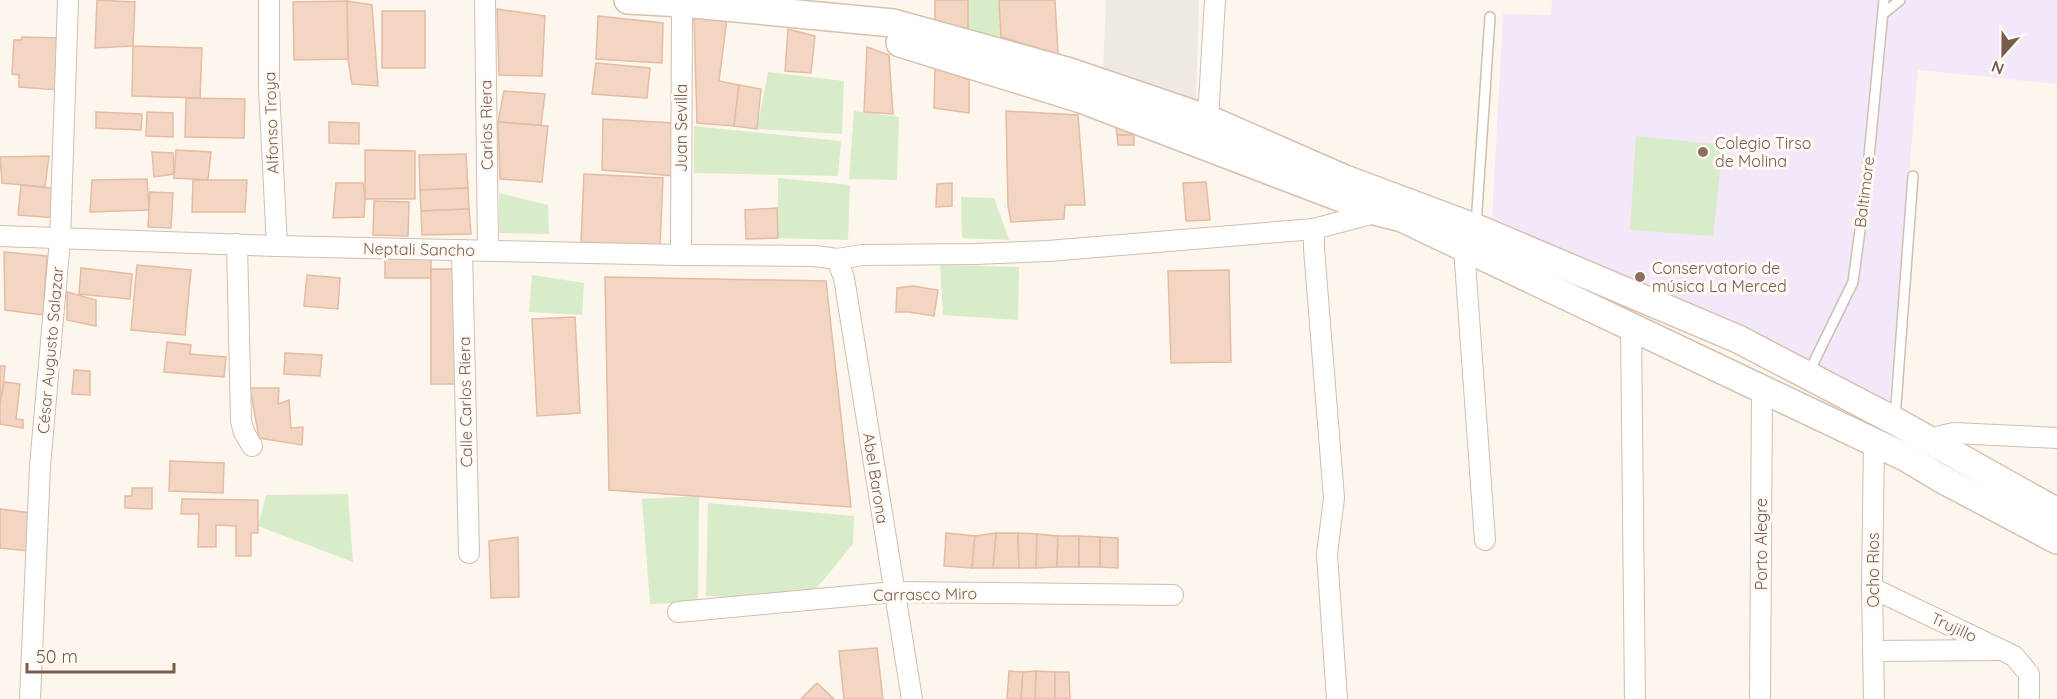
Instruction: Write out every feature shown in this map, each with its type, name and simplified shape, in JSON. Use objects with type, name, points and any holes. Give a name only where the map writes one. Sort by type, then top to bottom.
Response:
[{"type":"street","name":"César Augusto Salazar","points":[[30,699],[40,466],[60,240],[68,0]]},
{"type":"street","name":"Alfonso Troya","points":[[269,0],[269,88],[277,246]]},
{"type":"street","name":"Carlos Riera","points":[[485,0],[488,250]]},
{"type":"street","points":[[628,0],[682,2],[893,23],[1070,72],[1208,119],[1345,179],[1470,238],[1631,328],[1874,441],[2057,540]]},
{"type":"street","points":[[1208,119],[1215,0]]},
{"type":"street","name":"Juan Sevilla","points":[[681,255],[682,2]]},
{"type":"street","points":[[822,17],[961,63],[1081,99],[1378,212],[1470,238],[1738,339],[1895,421],[2057,512]]},
{"type":"street","name":"Neptali Sancho","points":[[0,236],[60,240],[277,246],[815,256],[837,259],[862,255],[1048,251],[1314,229],[1378,212]]},
{"type":"street","points":[[1314,229],[1334,498],[1327,554],[1337,699]]},
{"type":"street","points":[[1470,238],[1485,540]]},
{"type":"street","points":[[237,244],[241,421],[252,446]]},
{"type":"street","name":"Calle Carlos Riera","points":[[462,250],[469,554]]},
{"type":"street","name":"Abel Barona","points":[[837,259],[844,278],[912,699]]},
{"type":"street","points":[[1631,328],[1635,699]]},
{"type":"street","name":"Porto Alegre","points":[[1760,699],[1762,389]]},
{"type":"street","points":[[1905,457],[1925,439],[1954,433],[2057,438]]},
{"type":"street","name":"Ocho Rios","points":[[1874,441],[1872,588],[1874,699]]},
{"type":"street","name":"Trujillo","points":[[1872,588],[2014,656],[2029,674],[2029,699]]},
{"type":"street","name":"Carrasco Miro","points":[[678,612],[894,592],[1173,595]]},
{"type":"street","points":[[1874,651],[2004,650]]},
{"type":"lane","name":"Baltimore","points":[[1808,374],[1852,282],[1866,178],[1884,0]]},
{"type":"lane","points":[[1883,14],[1900,0]]},
{"type":"lane","points":[[1470,238],[1490,16]]},
{"type":"lane","points":[[1895,421],[1913,176]]},
{"type":"shaded area","points":[[1106,0],[1199,0],[1196,100],[1103,71]]},
{"type":"shaded area","name":"Colegio Tirso de Molina","points":[[1552,0],[2057,0],[2057,84],[1918,70],[1889,403],[1492,219],[1503,14],[1551,15]]},
{"type":"green space","points":[[968,0],[999,0],[1001,37],[968,29]]},
{"type":"green space","points":[[768,72],[844,81],[842,134],[757,129]]},
{"type":"green space","points":[[854,111],[899,117],[897,180],[849,179]]},
{"type":"green space","points":[[694,126],[841,141],[838,176],[694,173]]},
{"type":"green space","points":[[1636,136],[1723,145],[1713,236],[1630,230]]},
{"type":"green space","points":[[778,178],[850,185],[848,240],[778,238]]},
{"type":"green space","points":[[499,193],[548,205],[549,234],[499,233]]},
{"type":"green space","points":[[961,197],[994,198],[1009,240],[962,238]]},
{"type":"green space","points":[[940,265],[1019,267],[1018,320],[943,315]]},
{"type":"green space","points":[[532,275],[584,283],[582,315],[529,312]]},
{"type":"green space","points":[[348,494],[353,562],[258,526],[266,495]]},
{"type":"green space","points":[[699,496],[698,602],[650,604],[642,499]]},
{"type":"green space","points":[[708,503],[854,516],[853,544],[807,600],[706,596]]},
{"type":"building","points":[[97,0],[135,2],[133,46],[95,48]]},
{"type":"building","points":[[935,0],[968,0],[968,29],[935,20]]},
{"type":"building","points":[[999,0],[1055,0],[1058,54],[1001,37]]},
{"type":"building","points":[[347,1],[372,5],[378,86],[352,84],[348,59]]},
{"type":"building","points":[[347,1],[348,59],[294,60],[293,2]]},
{"type":"building","points":[[497,9],[545,16],[542,76],[499,75]]},
{"type":"building","points":[[382,11],[425,11],[425,68],[382,68]]},
{"type":"building","points":[[598,16],[663,23],[662,63],[596,59]]},
{"type":"building","points":[[694,17],[727,18],[719,81],[739,85],[734,126],[697,123]]},
{"type":"building","points":[[788,29],[815,36],[811,73],[785,71]]},
{"type":"building","points":[[22,37],[61,38],[59,90],[19,87],[19,75],[12,74],[14,40],[21,40]]},
{"type":"building","points":[[133,46],[202,48],[200,98],[132,96]]},
{"type":"building","points":[[867,47],[889,55],[893,114],[864,112]]},
{"type":"building","points":[[596,63],[650,68],[647,98],[592,94]]},
{"type":"building","points":[[935,67],[969,80],[969,113],[934,108]]},
{"type":"building","points":[[739,85],[761,89],[757,129],[734,126]]},
{"type":"building","points":[[504,91],[545,94],[541,125],[498,122]]},
{"type":"building","points":[[186,98],[245,99],[244,138],[185,137]]},
{"type":"building","points":[[1006,111],[1078,115],[1085,205],[1065,205],[1064,219],[1011,222],[1008,206]]},
{"type":"building","points":[[96,112],[142,114],[141,130],[96,128]]},
{"type":"building","points":[[147,112],[173,113],[173,137],[146,136]]},
{"type":"building","points":[[603,119],[675,123],[675,176],[602,170]]},
{"type":"building","points":[[1130,119],[1134,135],[1117,135],[1115,122]]},
{"type":"building","points":[[329,122],[359,123],[359,144],[329,143]]},
{"type":"building","points":[[498,122],[548,126],[542,182],[500,179]]},
{"type":"building","points":[[1117,135],[1134,135],[1134,145],[1118,145]]},
{"type":"building","points":[[176,150],[211,152],[208,180],[174,178]]},
{"type":"building","points":[[365,150],[415,151],[415,199],[365,199]]},
{"type":"building","points":[[152,152],[173,153],[174,174],[154,177]]},
{"type":"building","points":[[466,154],[468,188],[420,190],[419,155]]},
{"type":"building","points":[[49,156],[45,187],[2,183],[0,157]]},
{"type":"building","points":[[584,174],[663,178],[660,246],[581,242]]},
{"type":"building","points":[[147,179],[149,210],[90,212],[92,180]]},
{"type":"building","points":[[193,180],[247,180],[245,212],[192,212]]},
{"type":"building","points":[[1206,182],[1210,220],[1186,221],[1183,183]]},
{"type":"building","points":[[336,183],[363,183],[364,217],[333,218]]},
{"type":"building","points":[[952,183],[952,206],[936,207],[937,184]]},
{"type":"building","points":[[21,185],[60,189],[57,218],[18,215]]},
{"type":"building","points":[[468,188],[469,209],[421,211],[420,190]]},
{"type":"building","points":[[150,192],[173,193],[171,228],[148,227]]},
{"type":"building","points":[[374,201],[409,202],[408,236],[373,235]]},
{"type":"building","points":[[777,208],[778,238],[746,239],[745,210]]},
{"type":"building","points":[[469,209],[471,234],[422,235],[421,211]]},
{"type":"building","points":[[4,252],[47,256],[43,315],[5,310]]},
{"type":"building","points":[[431,252],[431,278],[385,278],[385,253]]},
{"type":"building","points":[[137,265],[191,270],[185,335],[131,330]]},
{"type":"building","points":[[81,268],[132,274],[130,299],[79,294]]},
{"type":"building","points":[[431,269],[461,269],[461,384],[431,384]]},
{"type":"building","points":[[1229,270],[1231,362],[1171,363],[1168,271]]},
{"type":"building","points":[[307,275],[340,278],[338,309],[304,306]]},
{"type":"building","points":[[605,277],[826,281],[851,507],[609,490]]},
{"type":"building","points":[[913,286],[938,290],[934,316],[896,312],[897,288]]},
{"type":"building","points":[[67,292],[96,300],[96,326],[67,320]]},
{"type":"building","points":[[575,317],[580,413],[537,416],[532,319]]},
{"type":"building","points":[[167,342],[191,345],[190,354],[226,357],[224,377],[164,372]]},
{"type":"building","points":[[285,353],[322,355],[320,376],[284,374]]},
{"type":"building","points":[[0,366],[5,366],[2,402],[0,402]]},
{"type":"building","points":[[74,370],[90,371],[90,395],[72,394]]},
{"type":"building","points":[[4,382],[20,384],[16,419],[23,420],[23,428],[0,424],[0,404]]},
{"type":"building","points":[[250,388],[279,388],[278,404],[289,400],[291,428],[303,427],[302,445],[259,438]]},
{"type":"building","points":[[170,461],[224,463],[223,493],[169,491]]},
{"type":"building","points":[[132,488],[152,488],[152,509],[125,508],[125,496],[132,496]]},
{"type":"building","points":[[182,499],[258,500],[258,533],[251,533],[251,556],[236,556],[236,526],[216,525],[216,547],[198,547],[199,514],[181,514]]},
{"type":"building","points":[[0,509],[32,513],[28,551],[0,548]]},
{"type":"building","points":[[946,533],[975,536],[972,568],[944,566]]},
{"type":"building","points":[[996,533],[1018,533],[1019,568],[993,568]]},
{"type":"building","points":[[996,533],[993,568],[972,568],[975,536]]},
{"type":"building","points":[[1018,533],[1037,534],[1036,568],[1019,568]]},
{"type":"building","points":[[1037,534],[1058,536],[1057,567],[1036,568]]},
{"type":"building","points":[[1058,536],[1079,536],[1079,567],[1057,567]]},
{"type":"building","points":[[1079,536],[1100,537],[1100,567],[1079,567]]},
{"type":"building","points":[[518,537],[519,597],[491,598],[489,541]]},
{"type":"building","points":[[1100,537],[1118,538],[1118,568],[1100,567]]},
{"type":"building","points":[[877,648],[883,699],[844,699],[839,651]]},
{"type":"building","points":[[1009,671],[1023,672],[1021,699],[1007,699]]},
{"type":"building","points":[[1036,671],[1055,672],[1055,699],[1035,699]]},
{"type":"building","points":[[1036,671],[1035,699],[1021,699],[1023,672]]},
{"type":"building","points":[[1055,672],[1069,672],[1070,699],[1055,699]]},
{"type":"building","points":[[817,683],[834,699],[801,699]]},
{"type":"place","name":"Colegio Tirso de Molina","points":[[1703,152]]},
{"type":"place","name":"Conservatorio de música La Merced","points":[[1640,277]]}]
